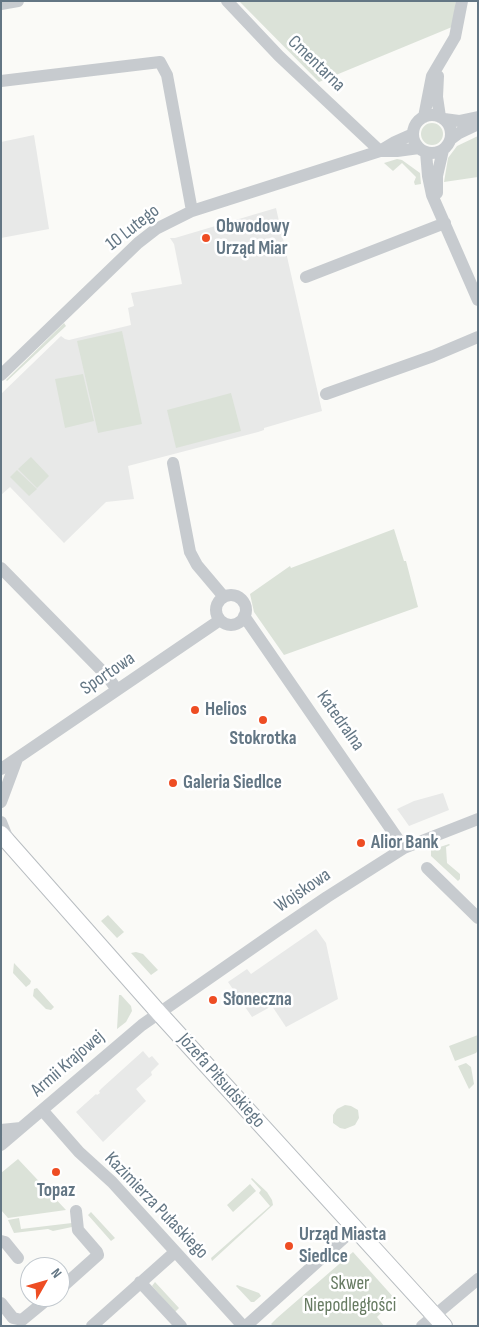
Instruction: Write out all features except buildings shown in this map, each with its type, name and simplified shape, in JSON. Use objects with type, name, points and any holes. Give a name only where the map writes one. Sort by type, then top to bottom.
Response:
[{"type":"main road","name":"Józefa Piłsudskiego","points":[[5,838],[160,1014],[355,1228],[433,1322]]},
{"type":"street","points":[[1,4],[18,1]]},
{"type":"street","name":"Cmentarna","points":[[227,1],[279,56],[380,151]]},
{"type":"street","points":[[424,117],[432,76],[455,37],[462,1]]},
{"type":"street","points":[[1,81],[160,62],[167,75],[192,212]]},
{"type":"street","points":[[440,64],[437,84],[442,118],[450,129],[451,139]]},
{"type":"street","points":[[478,117],[459,121],[433,115],[424,117],[417,123],[413,134],[414,140],[422,150],[432,195],[446,223],[478,300]]},
{"type":"street","points":[[380,151],[422,150],[432,153],[443,150],[458,133],[478,124]]},
{"type":"street","points":[[380,151],[413,134]]},
{"type":"street","points":[[437,203],[437,176],[443,150]]},
{"type":"street","name":"10 Lutego","points":[[1,375],[138,243],[163,225],[192,212],[380,151]]},
{"type":"street","points":[[306,277],[446,223]]},
{"type":"street","points":[[326,394],[433,356],[478,337]]},
{"type":"street","points":[[173,463],[190,552],[197,565],[224,597]]},
{"type":"street","points":[[1,568],[108,676],[118,690]]},
{"type":"street","points":[[232,595],[242,599],[246,609],[244,616],[233,624],[228,624],[220,620],[217,608],[224,597],[232,595]]},
{"type":"street","name":"Katedralna","points":[[244,616],[404,848]]},
{"type":"street","name":"Sportowa","points":[[1,769],[220,620]]},
{"type":"street","points":[[1,802],[17,758]]},
{"type":"street","name":"Wojskowa","points":[[160,1014],[327,897],[404,848],[478,819]]},
{"type":"street","points":[[1,822],[5,838]]},
{"type":"street","points":[[427,868],[478,918]]},
{"type":"street","name":"Armii Krajowej","points":[[1,1145],[142,1025],[160,1014]]},
{"type":"street","name":"Kazimierza Pułaskiego","points":[[43,1111],[79,1152],[112,1182],[240,1324]]},
{"type":"street","points":[[1,1130],[21,1128]]},
{"type":"street","points":[[70,1280],[98,1256],[97,1252],[78,1230],[76,1211]]},
{"type":"street","points":[[240,1324],[355,1228]]},
{"type":"street","points":[[1,1241],[5,1242],[18,1258]]},
{"type":"street","points":[[92,1326],[175,1252]]},
{"type":"street","points":[[433,1322],[478,1279]]},
{"type":"street","points":[[140,1282],[181,1326]]},
{"type":"street","points":[[1,1303],[14,1318],[22,1320],[38,1307]]},
{"type":"shaded area","points":[[34,135],[49,229],[1,238],[1,142]]},
{"type":"shaded area","points":[[276,208],[322,411],[264,428],[264,430],[258,432],[128,466],[134,499],[106,502],[64,543],[10,487],[1,495],[1,394],[61,336],[69,340],[131,325],[128,308],[134,306],[131,293],[182,284],[174,244],[170,238]]},
{"type":"shaded area","points":[[443,793],[449,810],[409,826],[397,809],[414,801]]},
{"type":"shaded area","points":[[316,929],[326,943],[338,999],[286,1027],[272,1006],[252,1017],[228,982],[247,969],[251,974]]},
{"type":"shaded area","points":[[143,1051],[149,1058],[152,1056],[159,1064],[151,1072],[152,1075],[136,1089],[146,1101],[103,1142],[76,1112],[96,1094],[100,1093],[99,1091],[102,1088]]},
{"type":"green space","points":[[239,1],[456,1],[452,27],[319,82]]},
{"type":"green space","points":[[432,123],[440,126],[443,134],[440,142],[432,145],[424,142],[421,134],[424,126]]},
{"type":"green space","points":[[478,136],[478,177],[444,182],[448,158],[457,146]]},
{"type":"green space","points":[[397,159],[402,160],[420,173],[421,184],[415,185],[416,177],[402,163],[393,171],[384,163]]},
{"type":"green space","points":[[64,323],[66,326],[6,380]]},
{"type":"green space","points":[[122,331],[142,424],[98,433],[77,341]]},
{"type":"green space","points":[[83,374],[94,421],[65,428],[55,379]]},
{"type":"green space","points":[[231,393],[241,431],[176,448],[167,410]]},
{"type":"green space","points":[[31,457],[49,476],[37,488],[18,469]]},
{"type":"green space","points":[[17,470],[37,489],[29,496],[10,477]]},
{"type":"green space","points":[[394,529],[404,561],[406,561],[418,607],[284,655],[254,612],[250,594],[290,566],[291,568]]},
{"type":"green space","points":[[449,844],[446,847],[447,863],[460,874],[458,881],[431,856],[431,850]]},
{"type":"green space","points":[[108,915],[124,932],[117,938],[101,921]]},
{"type":"green space","points":[[131,953],[143,954],[158,970],[151,975]]},
{"type":"green space","points":[[14,963],[31,981],[26,987],[13,973]]},
{"type":"green space","points":[[37,988],[54,1007],[51,1010],[46,1009],[33,996],[34,989]]},
{"type":"green space","points":[[119,995],[131,1006],[132,1011],[126,1022],[117,1029]]},
{"type":"green space","points":[[478,1035],[478,1050],[476,1053],[455,1061],[449,1046]]},
{"type":"green space","points":[[466,1063],[471,1067],[474,1084],[469,1089],[458,1066]]},
{"type":"green space","points":[[345,1105],[358,1110],[359,1118],[355,1125],[345,1129],[333,1123],[333,1115],[337,1109]]},
{"type":"green space","points":[[18,1159],[66,1210],[8,1218],[1,1210],[1,1173]]},
{"type":"green space","points":[[252,1178],[267,1192],[273,1205],[212,1261],[211,1258],[270,1206],[259,1193],[261,1190]]},
{"type":"green space","points":[[250,1184],[256,1191],[233,1212],[227,1205]]},
{"type":"green space","points":[[91,1212],[115,1238],[111,1241],[88,1215]]},
{"type":"green space","points":[[19,1218],[21,1229],[72,1223],[72,1227],[53,1231],[48,1229],[14,1233],[8,1220]]},
{"type":"green space","name":"Skwer Niepodległości","points":[[353,1252],[395,1299],[377,1317],[384,1326],[273,1326],[271,1324],[277,1318]]},
{"type":"green space","points":[[155,1282],[179,1308],[175,1312],[152,1286]]},
{"type":"green space","points":[[237,1285],[259,1293],[261,1296],[254,1302],[251,1302]]},
{"type":"place","name":"Obwodowy Urząd Miar","points":[[206,238]]},
{"type":"place","name":"Helios","points":[[195,710]]},
{"type":"place","name":"Stokrotka","points":[[263,720]]},
{"type":"place","name":"Galeria Siedlce","points":[[173,783]]},
{"type":"place","name":"Alior Bank","points":[[361,843]]},
{"type":"place","name":"Słoneczna","points":[[213,1000]]},
{"type":"place","name":"Topaz","points":[[56,1172]]},
{"type":"place","name":"Urząd Miasta Siedlce","points":[[289,1246]]}]
